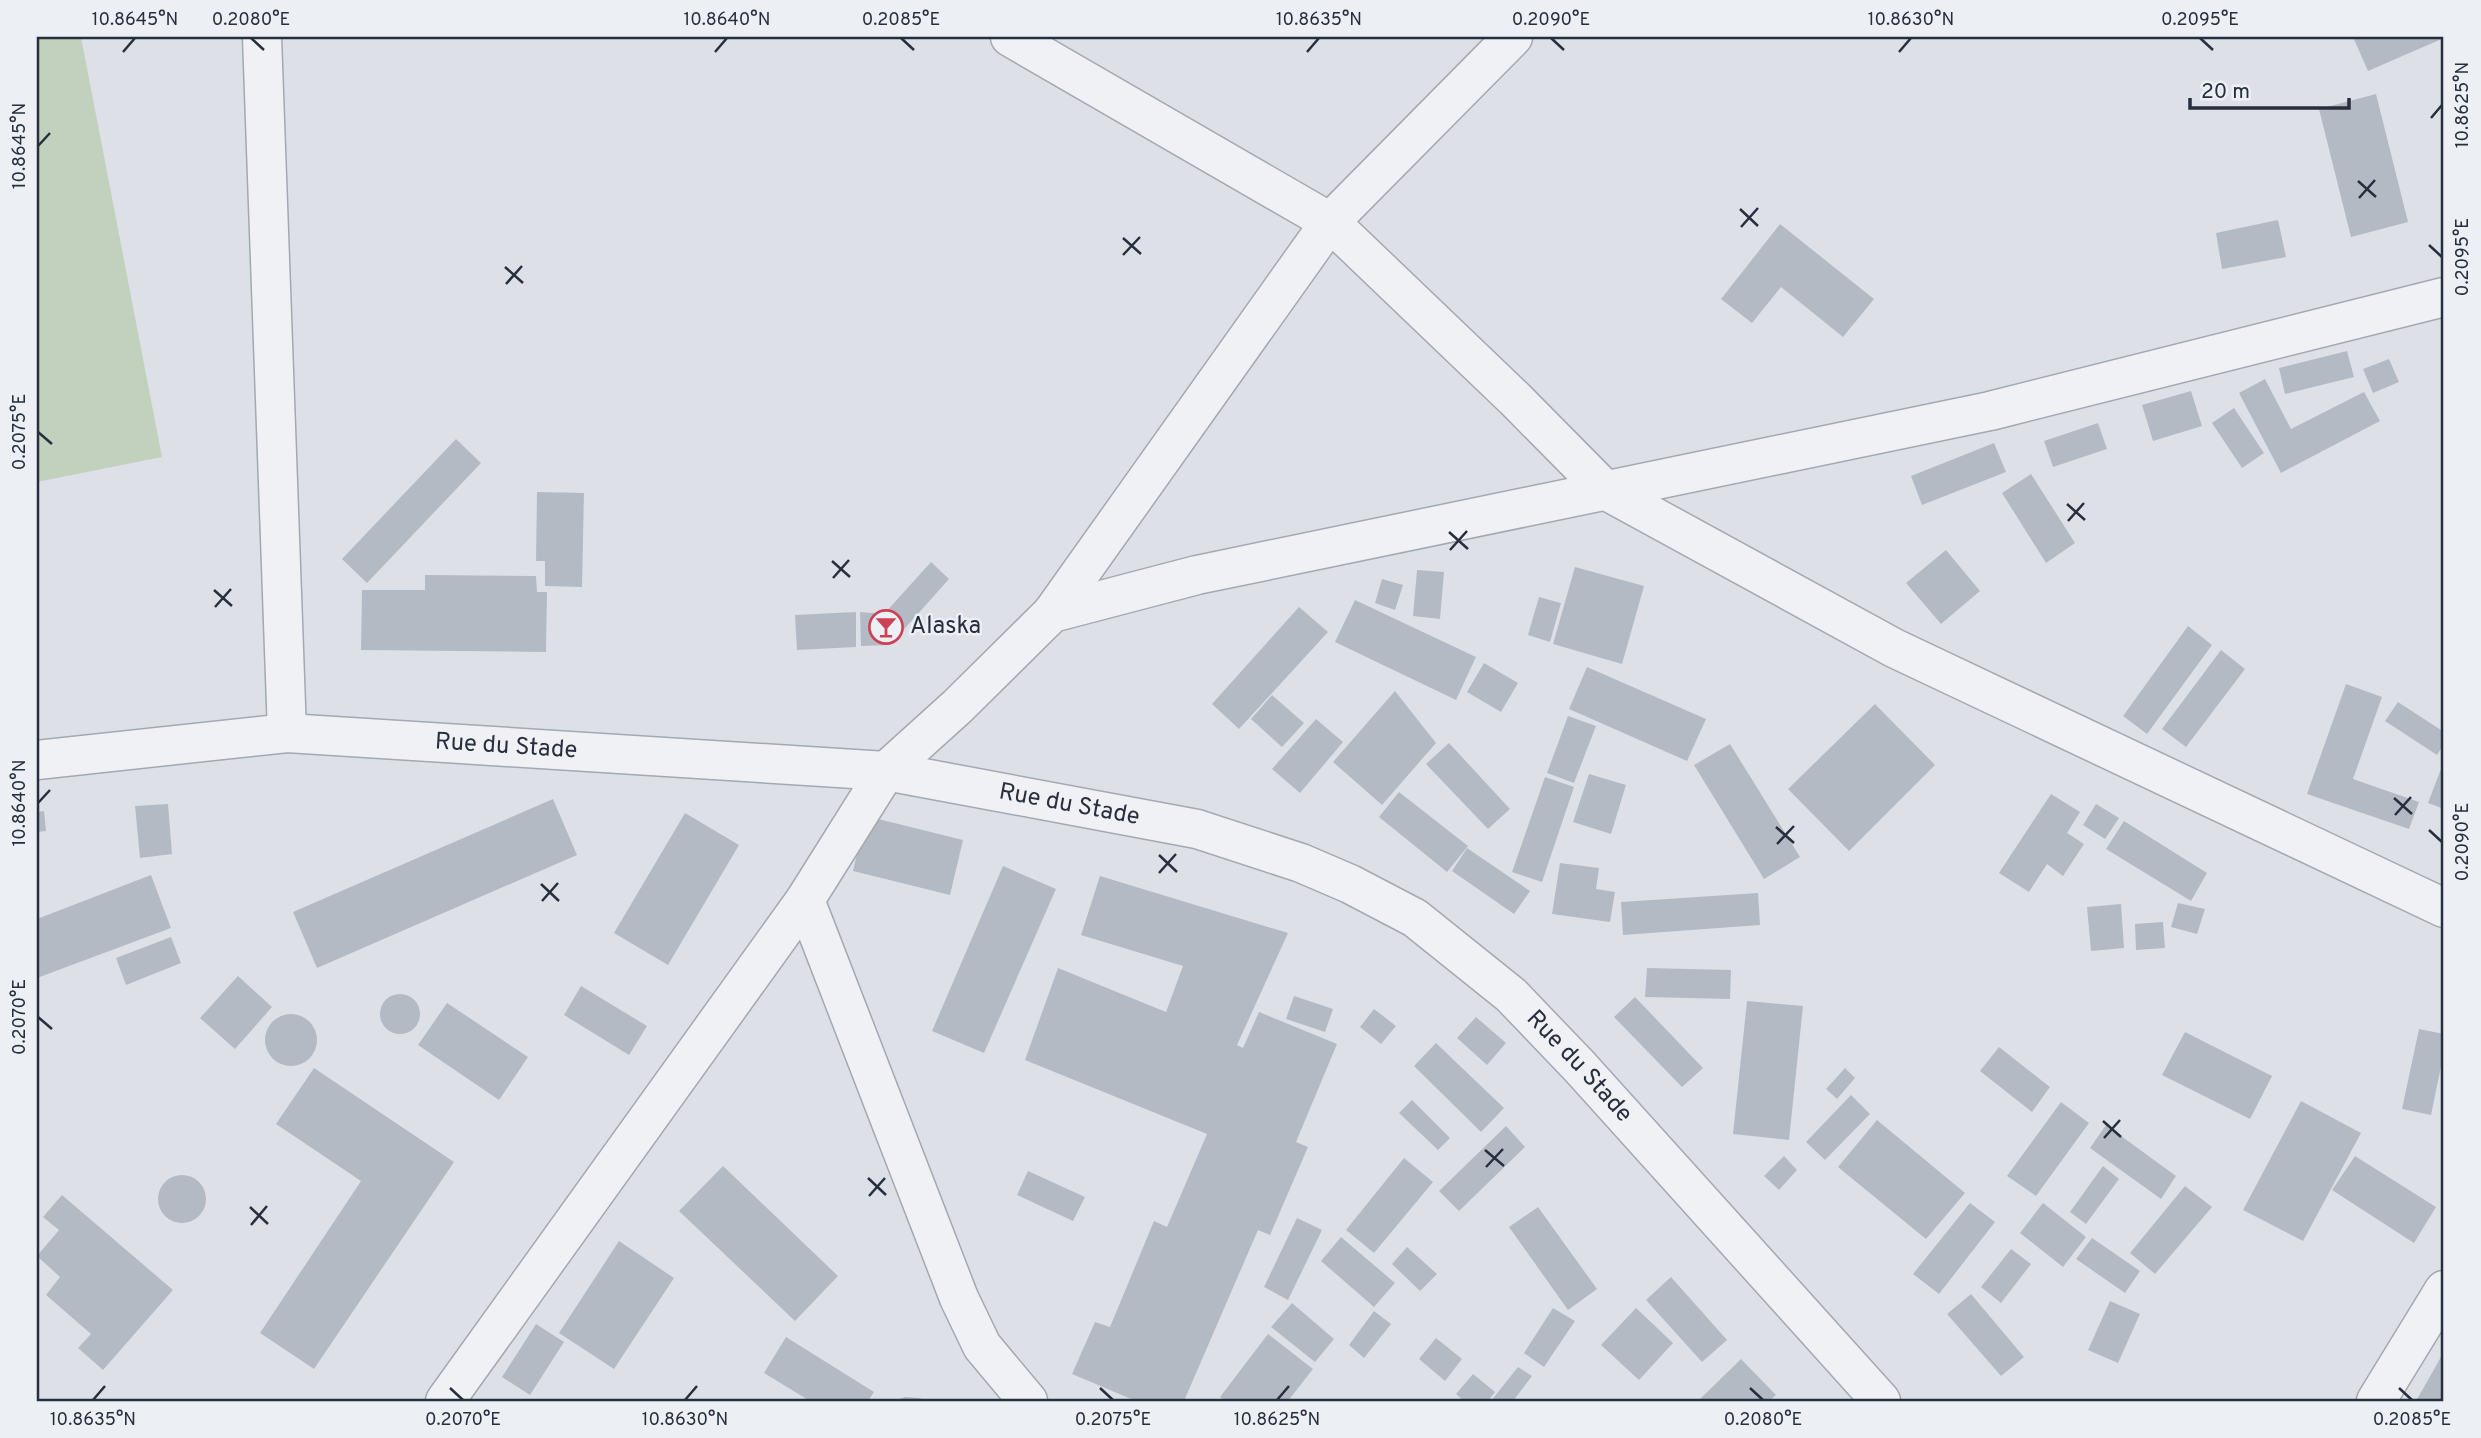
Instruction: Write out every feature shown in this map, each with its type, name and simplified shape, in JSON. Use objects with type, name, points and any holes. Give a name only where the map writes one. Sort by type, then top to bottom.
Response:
[{"type":"street","points":[[262,37],[287,733]]},
{"type":"street","points":[[1010,37],[1330,222],[1515,399],[1605,490],[1894,648],[2444,908]]},
{"type":"street","points":[[445,1401],[805,900],[886,771],[958,706],[1052,613],[1330,222],[1513,37]]},
{"type":"street","points":[[1052,613],[1197,575],[1990,411],[2444,297]]},
{"type":"street","name":"Rue du Stade","points":[[37,760],[287,733],[886,771],[1197,829],[1301,863],[1350,884],[1415,918],[1511,995],[1881,1401]]},
{"type":"street","points":[[805,900],[959,1298],[982,1346],[1028,1401]]},
{"type":"street","points":[[2376,1401],[2444,1290]]},
{"type":"green space","points":[[37,37],[81,37],[162,457],[37,482]]},
{"type":"building","points":[[2353,37],[2444,37],[2444,38],[2368,71]]},
{"type":"building","points":[[2376,94],[2408,222],[2351,237],[2319,109]]},
{"type":"building","points":[[2278,220],[2286,257],[2222,269],[2216,233]]},
{"type":"building","points":[[1780,224],[1874,299],[1843,337],[1781,287],[1752,323],[1721,299]]},
{"type":"building","points":[[2347,351],[2354,377],[2285,394],[2279,368]]},
{"type":"building","points":[[2389,359],[2399,382],[2373,393],[2363,369]]},
{"type":"building","points":[[2265,379],[2291,429],[2364,392],[2380,421],[2281,473],[2239,393]]},
{"type":"building","points":[[2191,391],[2202,426],[2153,441],[2142,405]]},
{"type":"building","points":[[2234,408],[2264,453],[2242,468],[2212,423]]},
{"type":"building","points":[[2098,423],[2107,449],[2053,467],[2044,441]]},
{"type":"building","points":[[456,439],[481,463],[367,583],[342,559]]},
{"type":"building","points":[[1994,443],[2006,472],[1922,505],[1911,476]]},
{"type":"building","points":[[2031,474],[2075,543],[2046,563],[2002,493]]},
{"type":"building","points":[[537,492],[584,493],[582,587],[545,586],[545,561],[536,561]]},
{"type":"building","points":[[1946,550],[1980,591],[1941,624],[1906,583]]},
{"type":"building","points":[[931,562],[949,579],[890,645],[861,646],[860,612],[884,614]]},
{"type":"building","points":[[1575,567],[1644,586],[1622,664],[1553,644]]},
{"type":"building","points":[[1417,570],[1444,572],[1440,619],[1413,616]]},
{"type":"building","points":[[425,575],[536,576],[537,592],[547,592],[546,652],[361,650],[362,590],[425,590]]},
{"type":"building","points":[[1382,579],[1403,585],[1395,610],[1375,603]]},
{"type":"building","points":[[1539,597],[1561,603],[1550,642],[1528,635]]},
{"type":"building","points":[[1355,600],[1476,657],[1456,700],[1335,642]]},
{"type":"building","points":[[1299,607],[1328,632],[1239,729],[1212,704]]},
{"type":"building","points":[[856,612],[856,647],[797,650],[795,615]]},
{"type":"building","points":[[2188,626],[2212,645],[2147,734],[2123,716]]},
{"type":"building","points":[[2221,650],[2245,669],[2186,747],[2162,729]]},
{"type":"building","points":[[1484,663],[1518,683],[1501,712],[1467,692]]},
{"type":"building","points":[[1587,667],[1706,719],[1687,761],[1569,709]]},
{"type":"building","points":[[2346,684],[2382,697],[2353,779],[2419,802],[2409,829],[2307,794]]},
{"type":"building","points":[[1395,691],[1436,743],[1382,805],[1333,762]]},
{"type":"building","points":[[1272,695],[1304,723],[1282,747],[1251,719]]},
{"type":"building","points":[[2398,702],[2444,732],[2444,744],[2437,755],[2385,721]]},
{"type":"building","points":[[1875,704],[1935,765],[1849,851],[1788,789]]},
{"type":"building","points":[[1568,716],[1596,726],[1574,783],[1547,773]]},
{"type":"building","points":[[1316,719],[1343,742],[1300,793],[1272,769]]},
{"type":"building","points":[[1449,743],[1510,809],[1488,829],[1426,764]]},
{"type":"building","points":[[1730,744],[1800,857],[1764,879],[1694,765]]},
{"type":"building","points":[[2444,761],[2444,809],[2428,803]]},
{"type":"building","points":[[1589,774],[1626,785],[1611,834],[1573,822]]},
{"type":"building","points":[[1545,777],[1574,787],[1542,882],[1512,872]]},
{"type":"building","points":[[1399,792],[1468,846],[1447,872],[1379,817]]},
{"type":"building","points":[[2051,794],[2080,812],[2067,833],[2084,844],[2063,876],[2047,864],[2029,892],[1999,873]]},
{"type":"building","points":[[553,799],[577,855],[317,968],[293,912]]},
{"type":"building","points":[[168,804],[172,854],[140,858],[135,806]]},
{"type":"building","points":[[2096,804],[2119,818],[2105,839],[2083,825]]},
{"type":"building","points":[[44,811],[46,831],[37,832],[37,812]]},
{"type":"building","points":[[685,813],[739,845],[668,965],[614,933]]},
{"type":"building","points":[[866,816],[963,840],[950,895],[853,871]]},
{"type":"building","points":[[2124,821],[2207,873],[2191,901],[2106,849]]},
{"type":"building","points":[[1467,848],[1530,891],[1514,914],[1452,871]]},
{"type":"building","points":[[1560,863],[1599,868],[1596,889],[1615,892],[1610,922],[1552,914]]},
{"type":"building","points":[[1003,866],[1056,889],[984,1053],[932,1031]]},
{"type":"building","points":[[151,875],[171,928],[37,978],[37,919]]},
{"type":"building","points":[[1100,876],[1288,933],[1237,1045],[1243,1048],[1259,1012],[1337,1044],[1296,1142],[1308,1147],[1270,1235],[1258,1230],[1184,1401],[1136,1401],[1072,1374],[1095,1322],[1110,1327],[1154,1221],[1167,1227],[1207,1134],[1025,1060],[1058,968],[1166,1012],[1183,966],[1081,935]]},
{"type":"building","points":[[1758,893],[1760,925],[1623,935],[1621,902]]},
{"type":"building","points":[[2178,903],[2205,909],[2197,934],[2171,927]]},
{"type":"building","points":[[2121,904],[2124,948],[2091,951],[2087,907]]},
{"type":"building","points":[[2163,922],[2165,948],[2136,950],[2135,924]]},
{"type":"building","points":[[171,937],[181,963],[126,985],[116,958]]},
{"type":"building","points":[[1647,968],[1731,970],[1730,999],[1645,997]]},
{"type":"building","points":[[238,976],[272,1007],[235,1049],[200,1018]]},
{"type":"building","points":[[581,986],[647,1026],[629,1055],[564,1015]]},
{"type":"building","points":[[400,994],[414,1000],[420,1014],[414,1028],[400,1034],[386,1028],[380,1014],[386,1000]]},
{"type":"building","points":[[1294,996],[1333,1009],[1325,1032],[1286,1019]]},
{"type":"building","points":[[1635,997],[1703,1068],[1682,1087],[1614,1017]]},
{"type":"building","points":[[1747,1001],[1803,1006],[1789,1140],[1733,1134]]},
{"type":"building","points":[[447,1003],[528,1057],[499,1100],[418,1045]]},
{"type":"building","points":[[1374,1009],[1396,1026],[1381,1044],[1360,1027]]},
{"type":"building","points":[[291,1014],[301,1016],[309,1022],[315,1030],[315,1050],[309,1058],[301,1064],[291,1066],[281,1064],[273,1058],[267,1050],[265,1040],[267,1030],[273,1022],[281,1016]]},
{"type":"building","points":[[1476,1017],[1506,1043],[1487,1065],[1457,1038]]},
{"type":"building","points":[[2419,1029],[2444,1034],[2444,1052],[2431,1115],[2402,1109]]},
{"type":"building","points":[[2185,1032],[2272,1076],[2250,1119],[2162,1075]]},
{"type":"building","points":[[1436,1043],[1504,1108],[1481,1132],[1414,1066]]},
{"type":"building","points":[[1999,1047],[2050,1087],[2032,1112],[1980,1071]]},
{"type":"building","points":[[314,1068],[454,1162],[314,1369],[260,1333],[361,1181],[276,1124]]},
{"type":"building","points":[[1845,1068],[1855,1078],[1837,1099],[1826,1089]]},
{"type":"building","points":[[1851,1095],[1870,1114],[1825,1160],[1806,1142]]},
{"type":"building","points":[[1412,1100],[1450,1138],[1438,1150],[1399,1113]]},
{"type":"building","points":[[2301,1101],[2361,1133],[2303,1241],[2243,1210]]},
{"type":"building","points":[[2061,1102],[2089,1123],[2036,1196],[2007,1176]]},
{"type":"building","points":[[1877,1120],[1965,1193],[1926,1239],[1838,1167]]},
{"type":"building","points":[[2106,1125],[2176,1176],[2161,1199],[2090,1148]]},
{"type":"building","points":[[1506,1126],[1525,1147],[1459,1211],[1439,1191]]},
{"type":"building","points":[[1784,1156],[1797,1170],[1779,1190],[1764,1176]]},
{"type":"building","points":[[2355,1156],[2436,1207],[2414,1243],[2332,1190]]},
{"type":"building","points":[[1404,1158],[1433,1182],[1374,1253],[1346,1230]]},
{"type":"building","points":[[723,1166],[838,1276],[795,1321],[679,1211]]},
{"type":"building","points":[[2103,1166],[2119,1179],[2086,1224],[2070,1212]]},
{"type":"building","points":[[1028,1171],[1085,1197],[1073,1221],[1017,1195]]},
{"type":"building","points":[[182,1175],[199,1182],[206,1199],[199,1216],[182,1223],[165,1216],[158,1199],[165,1182]]},
{"type":"building","points":[[2185,1186],[2212,1207],[2155,1274],[2130,1253]]},
{"type":"building","points":[[62,1195],[173,1290],[103,1370],[78,1348],[91,1334],[46,1295],[60,1277],[37,1256],[59,1230],[43,1217]]},
{"type":"building","points":[[1970,1203],[1995,1222],[1939,1294],[1913,1274]]},
{"type":"building","points":[[2043,1203],[2086,1237],[2063,1267],[2020,1233]]},
{"type":"building","points":[[1538,1207],[1597,1289],[1568,1310],[1509,1227]]},
{"type":"building","points":[[1297,1218],[1322,1230],[1288,1300],[1264,1287]]},
{"type":"building","points":[[1341,1237],[1395,1283],[1374,1307],[1321,1261]]},
{"type":"building","points":[[2092,1238],[2140,1271],[2125,1293],[2076,1259]]},
{"type":"building","points":[[619,1241],[674,1278],[614,1369],[559,1333]]},
{"type":"building","points":[[1407,1247],[1437,1274],[1420,1291],[1392,1264]]},
{"type":"building","points":[[2011,1249],[2031,1264],[2001,1303],[1981,1287]]},
{"type":"building","points":[[1671,1277],[1727,1340],[1702,1362],[1646,1300]]},
{"type":"building","points":[[1971,1294],[2024,1357],[2001,1376],[1947,1314]]},
{"type":"building","points":[[2110,1301],[2140,1314],[2118,1363],[2088,1350]]},
{"type":"building","points":[[1292,1303],[1334,1339],[1315,1362],[1271,1327]]},
{"type":"building","points":[[1553,1308],[1575,1321],[1544,1367],[1524,1353]]},
{"type":"building","points":[[1636,1308],[1673,1343],[1639,1380],[1601,1345]]},
{"type":"building","points":[[1374,1311],[1391,1324],[1364,1358],[1349,1345]]},
{"type":"building","points":[[536,1324],[564,1342],[530,1395],[502,1377]]},
{"type":"building","points":[[1268,1334],[1313,1369],[1288,1401],[1225,1401],[1220,1397]]},
{"type":"building","points":[[786,1337],[874,1392],[868,1401],[810,1401],[764,1373]]},
{"type":"building","points":[[1436,1338],[1462,1359],[1445,1381],[1419,1359]]},
{"type":"building","points":[[2441,1357],[2444,1359],[2444,1401],[2416,1401]]},
{"type":"building","points":[[1741,1359],[1776,1395],[1769,1401],[1698,1401]]},
{"type":"building","points":[[1518,1367],[1532,1376],[1513,1401],[1491,1401]]},
{"type":"building","points":[[1473,1374],[1495,1392],[1488,1401],[1464,1401],[1456,1394]]},
{"type":"building","points":[[905,1397],[919,1398],[928,1401],[895,1401]]},
{"type":"place","name":"Alaska","points":[[886,627]]}]
